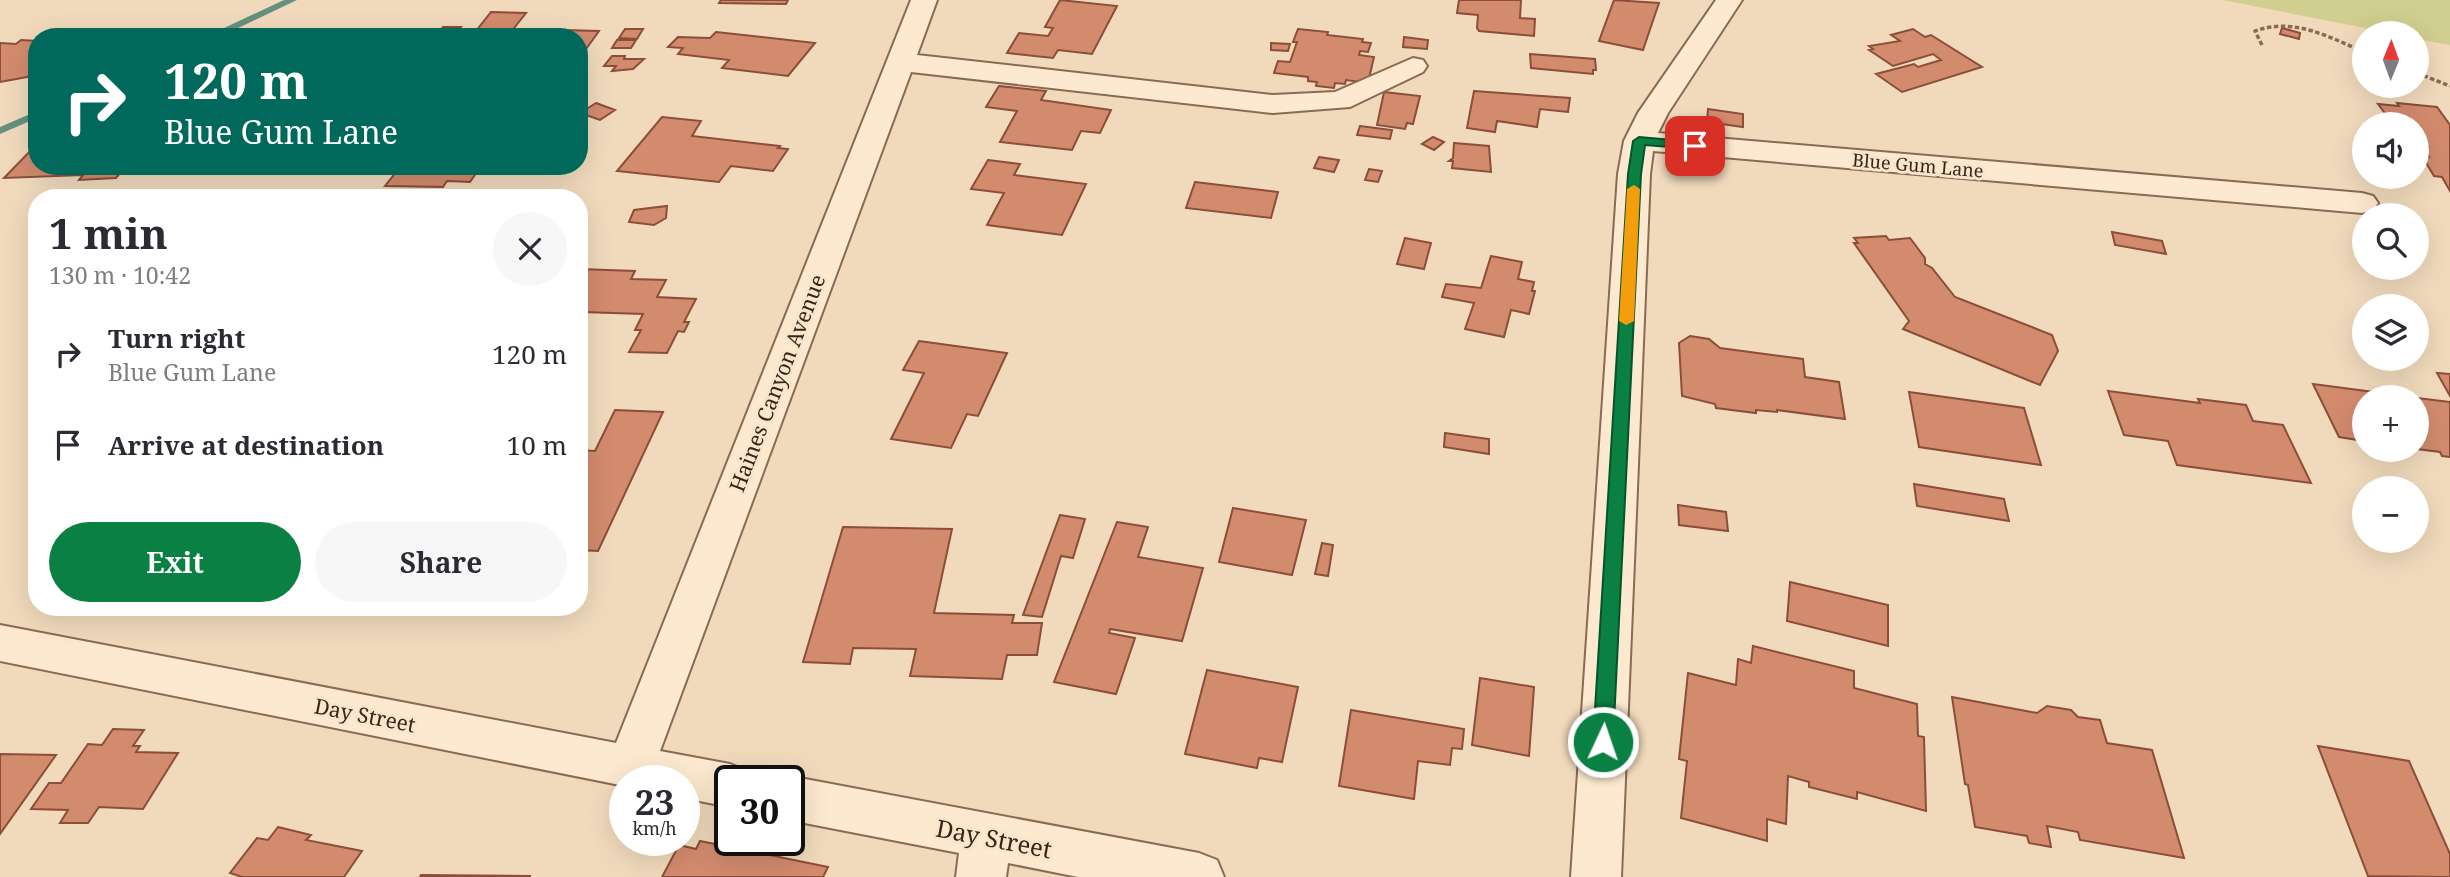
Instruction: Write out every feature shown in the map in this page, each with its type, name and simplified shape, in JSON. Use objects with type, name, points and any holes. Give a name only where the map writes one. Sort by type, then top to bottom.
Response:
[{"type":"street","name":"Haines Canyon Avenue","points":[[631,765],[924,0]]},
{"type":"street","points":[[1596,877],[1634,187],[1639,141],[1653,113],[1728,0]]},
{"type":"street","points":[[900,62],[1273,104],[1340,102],[1413,66]]},
{"type":"street","name":"Blue Gum Lane","points":[[1639,141],[2362,203]]},
{"type":"street","name":"Day Street","points":[[0,643],[620,765]]},
{"type":"street","name":"Day Street","points":[[805,803],[983,856],[1199,877]]},
{"type":"path","points":[[2262,45],[2255,31],[2266,26],[2286,25],[2308,30],[2352,47]]},
{"type":"path","points":[[2429,78],[2450,86]]},
{"type":"shaded area","points":[[2223,0],[2450,0],[2450,45],[2429,41],[2429,21],[2352,21],[2352,25]]},
{"type":"building","points":[[721,0],[788,0],[786,4],[719,3]]},
{"type":"building","points":[[1060,0],[1117,6],[1092,54],[1058,50],[1053,58],[1007,53],[1019,33],[1048,36],[1053,28],[1045,27]]},
{"type":"building","points":[[1459,0],[1521,0],[1520,18],[1535,19],[1534,36],[1479,31],[1478,15],[1457,13]]},
{"type":"building","points":[[1614,0],[1659,3],[1643,50],[1599,41]]},
{"type":"building","points":[[491,12],[526,13],[514,28],[478,28]]},
{"type":"building","points":[[2282,28],[2300,33],[2299,39],[2280,34]]},
{"type":"building","points":[[625,29],[643,29],[637,39],[619,38]]},
{"type":"building","points":[[1298,29],[1328,32],[1327,35],[1363,39],[1362,42],[1371,43],[1368,52],[1360,51],[1359,55],[1374,57],[1368,83],[1346,80],[1345,84],[1335,83],[1334,88],[1316,86],[1317,82],[1308,81],[1308,77],[1274,73],[1278,61],[1290,62]]},
{"type":"building","points":[[1913,29],[1925,37],[1931,35],[1982,67],[1902,92],[1876,74],[1941,60],[1933,54],[1893,66],[1869,50],[1873,49],[1869,46],[1900,41],[1891,35]]},
{"type":"building","points":[[588,31],[599,31],[588,46]]},
{"type":"building","points":[[716,32],[815,43],[788,76],[722,68],[729,60],[678,54],[683,48],[668,47],[678,37],[710,38]]},
{"type":"building","points":[[1404,37],[1428,40],[1427,49],[1403,47]]},
{"type":"building","points":[[21,40],[28,40],[28,76],[0,82],[0,43],[16,44]]},
{"type":"building","points":[[617,40],[636,40],[631,48],[612,48]]},
{"type":"building","points":[[1271,43],[1290,44],[1288,51],[1271,50]]},
{"type":"building","points":[[1530,54],[1595,59],[1596,70],[1593,70],[1593,74],[1531,68]]},
{"type":"building","points":[[612,56],[644,59],[633,69],[612,71],[616,66],[604,66]]},
{"type":"building","points":[[999,86],[1046,91],[1041,100],[1111,110],[1100,133],[1081,131],[1072,150],[1000,142],[1017,111],[986,107]]},
{"type":"building","points":[[1474,91],[1570,98],[1568,112],[1540,109],[1537,127],[1497,121],[1495,132],[1467,128]]},
{"type":"building","points":[[1384,92],[1420,96],[1413,124],[1407,123],[1405,129],[1377,125]]},
{"type":"building","points":[[596,103],[615,110],[600,120],[588,116],[588,108]]},
{"type":"building","points":[[2397,103],[2437,107],[2450,125],[2450,191],[2442,177],[2434,176],[2429,168],[2429,112],[2384,112],[2378,104],[2399,106]]},
{"type":"building","points":[[1708,109],[1743,114],[1743,127],[1707,122]]},
{"type":"building","points":[[662,117],[701,121],[692,136],[788,149],[773,171],[731,166],[719,182],[617,171]]},
{"type":"building","points":[[1360,126],[1392,130],[1390,139],[1357,135]]},
{"type":"building","points":[[1433,137],[1444,142],[1434,150],[1422,144]]},
{"type":"building","points":[[1454,143],[1489,146],[1491,172],[1452,168],[1453,161],[1449,161],[1453,158]]},
{"type":"building","points":[[28,153],[28,175],[83,175],[4,178]]},
{"type":"building","points":[[1319,157],[1339,160],[1334,172],[1314,168]]},
{"type":"building","points":[[988,160],[1020,164],[1014,175],[1086,184],[1062,235],[987,225],[1004,193],[971,189]]},
{"type":"building","points":[[1369,169],[1382,171],[1378,182],[1365,180]]},
{"type":"building","points":[[83,175],[118,175],[116,178],[79,180]]},
{"type":"building","points":[[394,175],[475,175],[470,182],[447,181],[443,187],[385,186]]},
{"type":"building","points":[[1195,182],[1278,192],[1271,218],[1186,208]]},
{"type":"building","points":[[667,206],[666,218],[654,225],[629,222],[634,210]]},
{"type":"building","points":[[2112,232],[2162,241],[2166,254],[2115,245]]},
{"type":"building","points":[[1886,236],[1889,240],[1910,238],[1925,258],[1925,264],[1932,268],[1955,297],[2052,335],[2058,351],[2040,385],[1903,329],[1909,321],[1854,243],[1858,243],[1854,238]]},
{"type":"building","points":[[1405,238],[1431,243],[1424,269],[1397,264]]},
{"type":"building","points":[[1491,256],[1522,262],[1518,279],[1534,282],[1532,291],[1535,291],[1529,314],[1511,310],[1504,337],[1465,329],[1474,303],[1442,297],[1446,284],[1481,288]]},
{"type":"building","points":[[588,269],[635,271],[631,279],[666,280],[657,297],[696,299],[684,322],[689,322],[684,332],[678,331],[667,353],[629,352],[641,330],[635,330],[643,314],[588,312]]},
{"type":"building","points":[[1690,336],[1709,339],[1720,348],[1803,359],[1805,377],[1839,382],[1845,419],[1777,410],[1756,410],[1756,413],[1716,408],[1715,404],[1682,396],[1679,343]]},
{"type":"building","points":[[919,341],[1007,353],[978,416],[967,414],[951,448],[891,439],[924,373],[903,370]]},
{"type":"building","points":[[2437,373],[2450,374],[2450,396]]},
{"type":"building","points":[[2313,384],[2352,389],[2352,439],[2339,437]]},
{"type":"building","points":[[2108,391],[2200,403],[2198,399],[2246,405],[2253,421],[2283,425],[2311,483],[2177,465],[2168,441],[2124,435]]},
{"type":"building","points":[[1909,392],[2024,408],[2041,465],[1919,447]]},
{"type":"building","points":[[2429,399],[2450,402],[2450,457],[2442,456],[2440,452],[2429,451]]},
{"type":"building","points":[[615,410],[663,412],[598,551],[588,550],[588,451],[595,451]]},
{"type":"building","points":[[1445,433],[1489,439],[1489,454],[1444,447]]},
{"type":"building","points":[[1914,484],[2004,499],[2009,521],[1917,506]]},
{"type":"building","points":[[1678,505],[1726,512],[1728,531],[1679,525]]},
{"type":"building","points":[[1233,508],[1306,520],[1292,575],[1219,562]]},
{"type":"building","points":[[1060,515],[1085,519],[1073,558],[1061,556],[1042,617],[1023,615]]},
{"type":"building","points":[[1117,522],[1148,527],[1138,557],[1203,568],[1182,641],[1110,629],[1109,633],[1135,638],[1116,694],[1054,682]]},
{"type":"building","points":[[843,527],[952,529],[934,613],[1014,615],[1012,623],[1042,623],[1037,655],[1007,655],[1002,679],[910,676],[916,649],[853,648],[850,664],[803,662]]},
{"type":"building","points":[[1322,543],[1333,545],[1328,576],[1315,574]]},
{"type":"building","points":[[1790,582],[1888,605],[1888,646],[1787,621]]},
{"type":"building","points":[[1753,646],[1854,671],[1854,688],[1917,704],[1918,736],[1924,737],[1926,811],[1857,792],[1857,799],[1809,787],[1809,782],[1788,776],[1786,824],[1767,819],[1767,841],[1681,818],[1687,761],[1679,759],[1688,673],[1736,685],[1738,659],[1751,663]]},
{"type":"building","points":[[1207,670],[1298,687],[1282,762],[1259,758],[1257,768],[1185,754]]},
{"type":"building","points":[[1480,678],[1534,687],[1529,756],[1472,745]]},
{"type":"building","points":[[1952,697],[2037,713],[2047,706],[2071,710],[2078,717],[2100,720],[2107,743],[2152,750],[2184,858],[2080,840],[2078,832],[2047,826],[2051,847],[2029,843],[2027,836],[1975,827],[1968,785],[1965,784]]},
{"type":"building","points":[[1351,710],[1464,729],[1462,749],[1452,748],[1450,765],[1418,761],[1414,799],[1339,786]]},
{"type":"building","points":[[113,729],[144,730],[133,746],[140,746],[136,752],[178,753],[143,809],[99,807],[88,823],[60,823],[68,810],[31,809],[49,783],[61,783],[88,744],[102,745]]},
{"type":"building","points":[[2318,746],[2409,761],[2450,854],[2450,877],[2368,876]]},
{"type":"building","points":[[0,754],[56,755],[0,834]]},
{"type":"building","points":[[278,827],[311,835],[306,840],[362,851],[344,877],[242,877],[230,873],[257,838],[268,840]]},
{"type":"building","points":[[700,841],[714,844],[714,856],[774,856],[828,867],[823,877],[662,877],[673,856],[700,856]]},
{"type":"building","points":[[421,875],[531,876],[420,877]]},
{"type":"waterway","points":[[230,28],[292,0]]},
{"type":"waterway","points":[[0,131],[28,118]]},
{"type":"slow traffic","points":[[1626,321],[1634,189]]},
{"type":"route","points":[[1603,742],[1634,174],[1639,141],[1695,146]]}]
